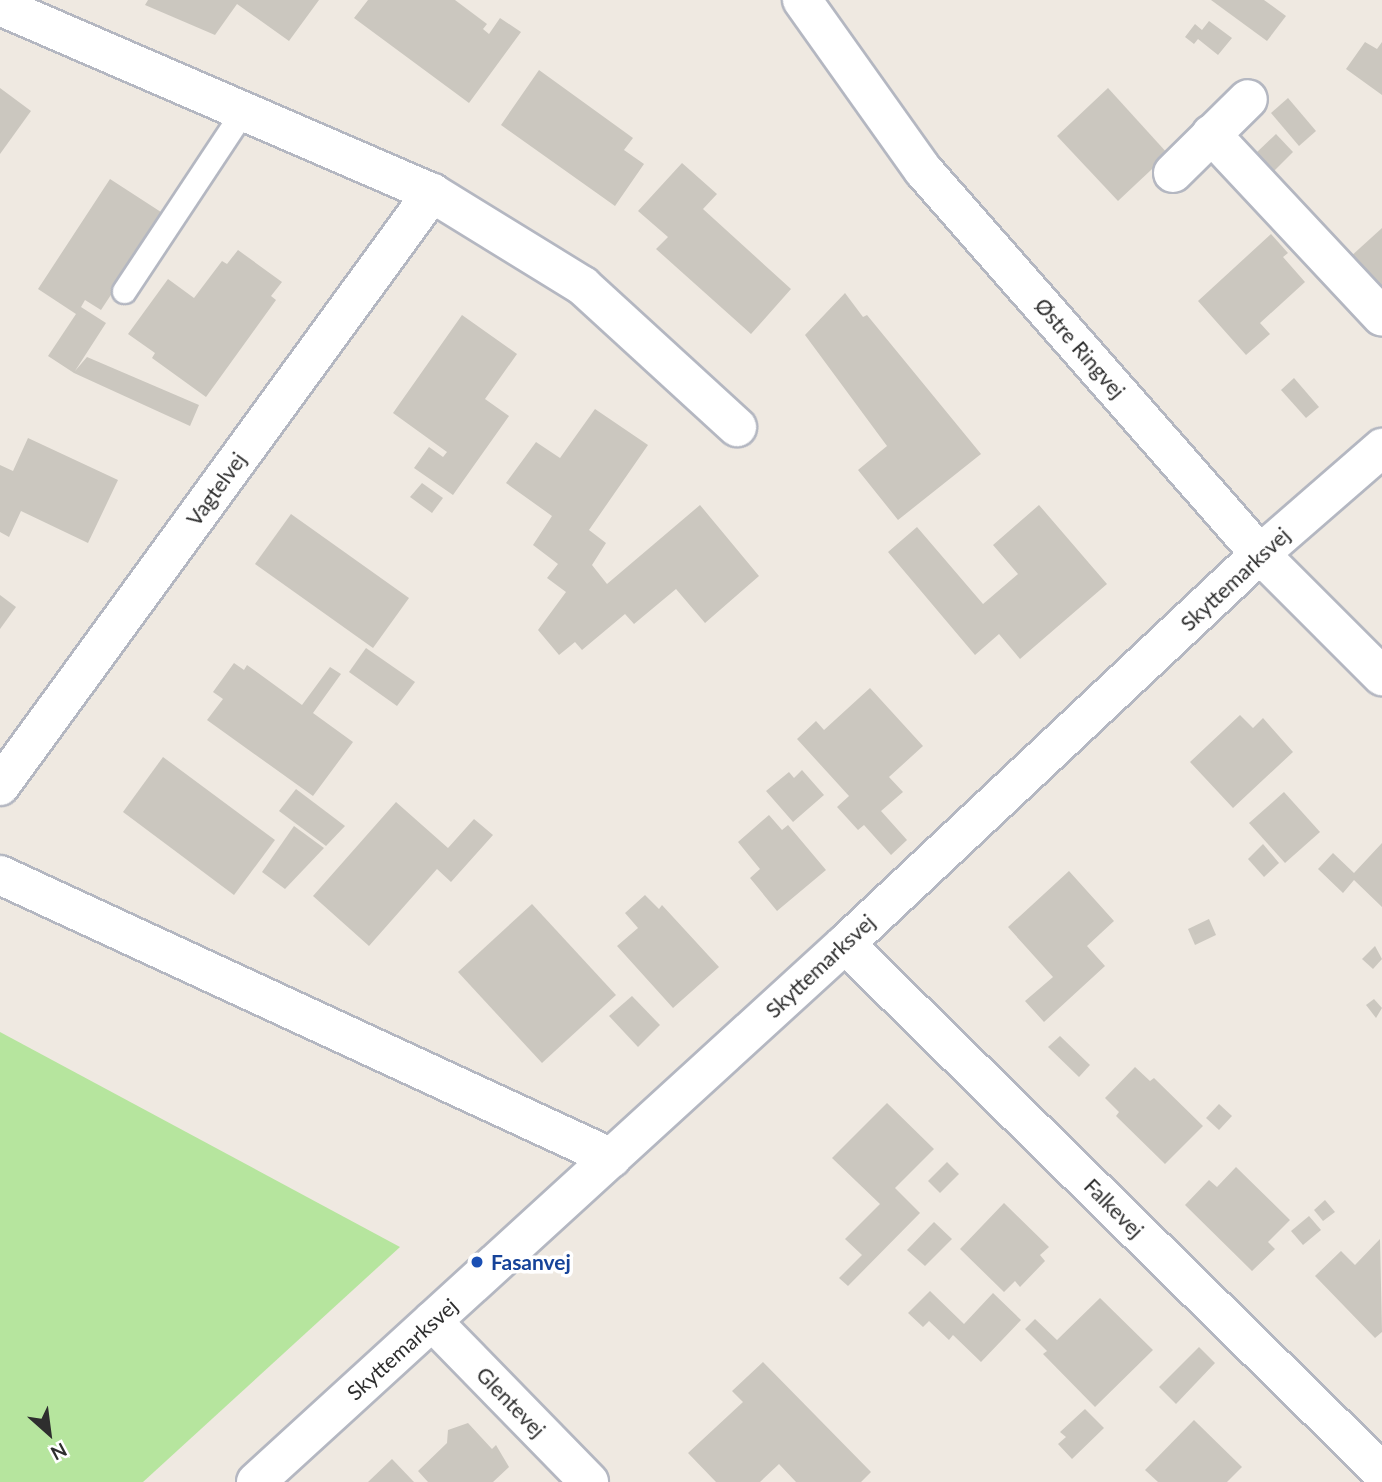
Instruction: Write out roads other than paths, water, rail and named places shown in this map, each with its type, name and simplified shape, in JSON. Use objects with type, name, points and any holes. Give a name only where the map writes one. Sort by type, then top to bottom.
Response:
[{"type":"street","name":"Østre Ringvej","points":[[802,0],[923,170],[1261,554],[1382,676]]},
{"type":"street","points":[[0,6],[432,193],[583,286],[737,427]]},
{"type":"street","points":[[1173,173],[1248,99]]},
{"type":"street","points":[[1211,134],[1382,317]]},
{"type":"street","name":"Vagtelvej","points":[[0,786],[432,193]]},
{"type":"street","name":"Skyttemarksvej","points":[[256,1482],[845,944],[1261,554],[1382,449]]},
{"type":"street","points":[[0,875],[612,1157]]},
{"type":"street","name":"Falkevej","points":[[845,944],[1382,1472]]},
{"type":"street","name":"Glentevej","points":[[432,1321],[589,1482]]},
{"type":"lane","points":[[124,291],[243,111]]},
{"type":"place","name":"Fasanvej","points":[[477,1262]]}]
